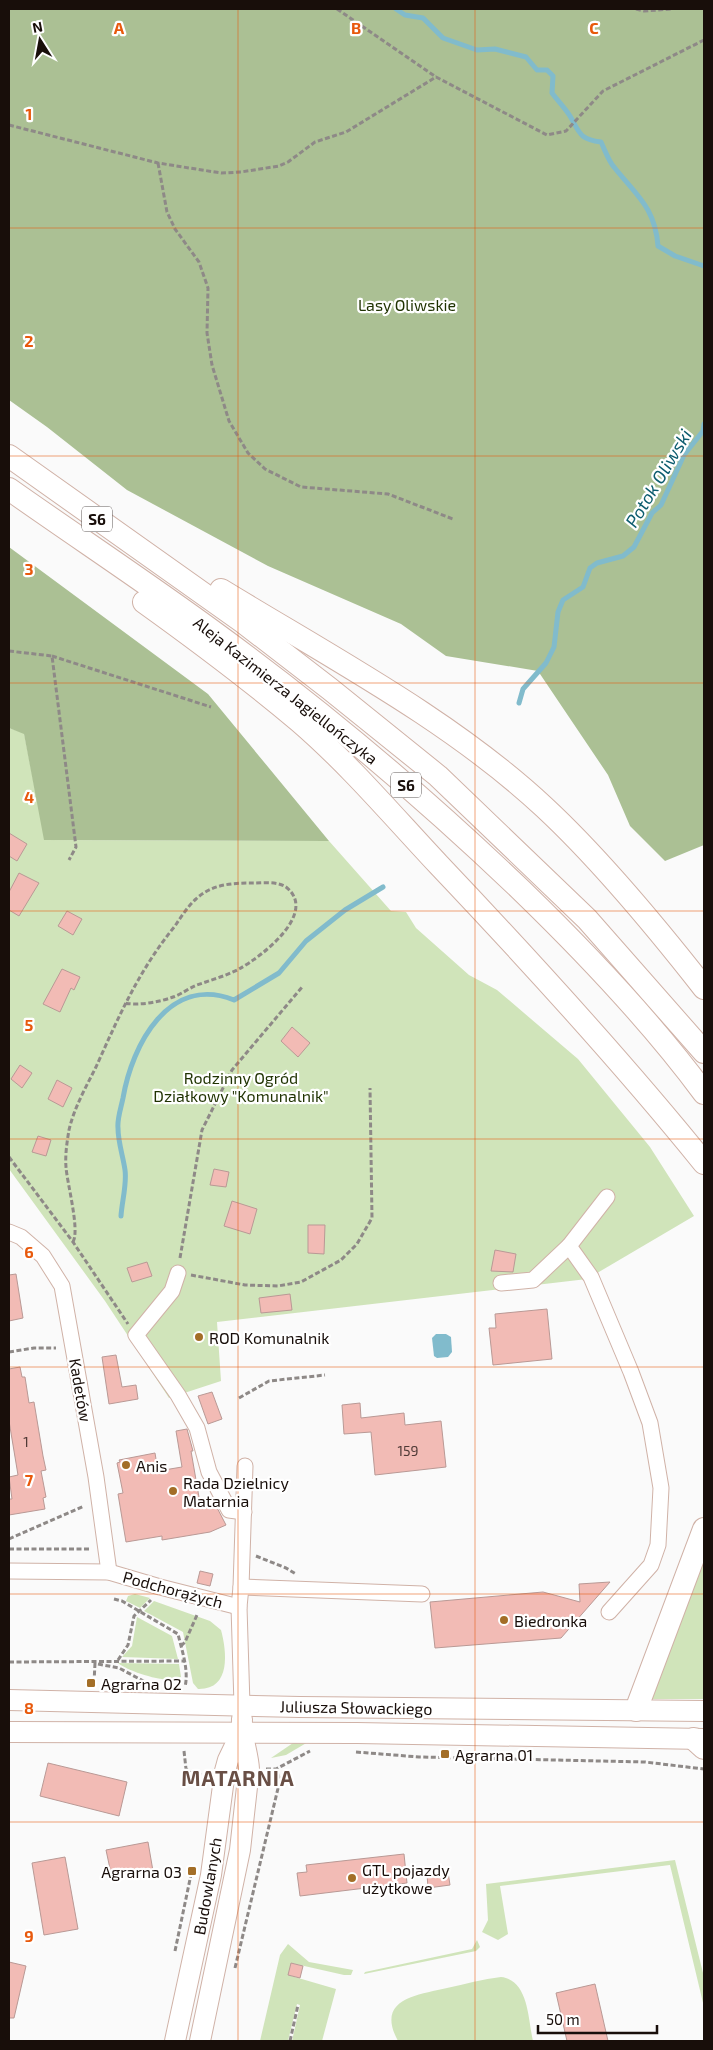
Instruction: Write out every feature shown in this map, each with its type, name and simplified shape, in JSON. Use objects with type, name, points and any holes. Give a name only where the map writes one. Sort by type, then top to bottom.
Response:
[{"type":"highway","name":"Aleja Kazimierza Jagiellończyka","points":[[9,456],[185,580],[330,688],[438,776],[587,919],[704,1052]]},
{"type":"highway","name":"Aleja Kazimierza Jagiellończyka","points":[[9,489],[215,633],[308,705],[417,794],[469,840],[599,967],[674,1052],[704,1093]]},
{"type":"highway","points":[[62,526],[74,551],[226,662],[300,723],[346,767],[555,987],[636,1078],[704,1163]]},
{"type":"highway","points":[[185,580],[204,580],[429,718],[492,763],[544,807],[592,856],[700,979]]},
{"type":"highway","points":[[636,1710],[704,1529]]},
{"type":"main road","name":"Juliusza Słowackiego","points":[[9,1700],[704,1711]]},
{"type":"main road","name":"Budowlanych","points":[[200,2041],[240,1850],[249,1769],[241,1733],[242,1705]]},
{"type":"main road","name":"Juliusza Słowackiego","points":[[9,1732],[241,1733],[701,1742]]},
{"type":"main road","name":"Budowlanych","points":[[175,2041],[211,1874],[228,1760],[241,1733]]},
{"type":"street","points":[[9,469],[58,491]]},
{"type":"street","points":[[9,477],[42,512]]},
{"type":"street","points":[[501,1283],[533,1280],[569,1246],[607,1197]]},
{"type":"street","name":"Kadetów","points":[[9,1232],[21,1237],[43,1256],[62,1286],[80,1384],[107,1549],[109,1572]]},
{"type":"street","points":[[569,1246],[591,1277],[631,1372],[650,1423],[661,1488],[658,1545],[651,1565],[609,1612]]},
{"type":"street","points":[[178,1273],[172,1291],[136,1335],[178,1395],[197,1428],[208,1472],[229,1510],[244,1512]]},
{"type":"street","points":[[238,1607],[242,1587],[245,1466]]},
{"type":"street","name":"Podchorążych","points":[[9,1571],[109,1572],[160,1588],[238,1607],[242,1705]]},
{"type":"street","points":[[242,1587],[422,1594]]},
{"type":"path","points":[[337,9],[436,77],[547,135],[566,131],[603,91],[704,40]]},
{"type":"path","points":[[636,9],[644,11],[671,9]]},
{"type":"path","points":[[9,125],[158,163],[221,173],[279,166],[297,156],[315,142],[346,132],[436,77]]},
{"type":"path","points":[[158,163],[167,212],[175,229],[199,262],[208,288],[207,333],[212,365],[229,422],[248,453],[265,470],[300,487],[388,494],[453,519]]},
{"type":"path","points":[[9,650],[52,656],[211,707]]},
{"type":"path","points":[[52,656],[76,847],[69,860]]},
{"type":"path","points":[[73,1242],[75,1231],[66,1166],[70,1129],[125,1003],[152,954],[196,899],[206,892],[229,883],[271,883],[285,886],[292,894],[296,905],[292,920],[276,942],[238,970],[192,987],[173,998],[133,1005],[125,1003]]},
{"type":"path","points":[[303,986],[232,1070],[202,1130],[178,1273],[245,1284],[278,1286],[310,1279],[341,1260],[358,1244],[372,1218],[370,1088]]},
{"type":"path","points":[[9,1157],[73,1242],[136,1335]]},
{"type":"path","points":[[9,1352],[34,1348],[56,1348]]},
{"type":"path","points":[[238,1398],[269,1381],[325,1375]]},
{"type":"path","points":[[9,1540],[84,1506]]},
{"type":"path","points":[[9,1549],[107,1549]]},
{"type":"path","points":[[243,1554],[255,1556],[286,1568],[313,1590]]},
{"type":"path","points":[[118,1660],[128,1645],[134,1616],[154,1597]]},
{"type":"path","points":[[114,1599],[122,1601],[178,1634],[187,1679],[184,1688]]},
{"type":"path","points":[[181,1646],[185,1642],[197,1615]]},
{"type":"path","points":[[9,1662],[184,1661]]},
{"type":"path","points":[[95,1663],[94,1683],[103,1683]]},
{"type":"path","points":[[95,1663],[119,1668],[147,1683],[137,1685]]},
{"type":"path","points":[[249,1769],[276,1769],[314,1749]]},
{"type":"path","points":[[184,1751],[186,1769],[192,1774],[205,1775],[226,1771]]},
{"type":"path","points":[[347,1751],[419,1758],[645,1762],[704,1769]]},
{"type":"path","points":[[234,1974],[280,1780],[276,1769]]},
{"type":"path","points":[[290,2041],[298,2006]]},
{"type":"green space","name":"Lasy Oliwskie","points":[[9,9],[704,9],[704,845],[665,861],[630,826],[608,775],[538,671],[446,656],[401,624],[268,566],[127,490],[47,427],[9,400]]},
{"type":"green space","points":[[9,547],[208,694],[329,841],[44,840],[24,734],[9,728]]},
{"type":"green space","name":"Rodzinny Ogród Działkowy \"Komunalnik\"","points":[[9,728],[24,733],[45,840],[329,841],[391,911],[406,912],[416,928],[469,975],[497,990],[578,1059],[650,1147],[694,1216],[587,1279],[217,1322],[221,1381],[169,1398],[105,1301],[9,1169]]},
{"type":"green space","points":[[704,1558],[704,1699],[651,1699]]},
{"type":"green space","points":[[135,1594],[150,1598],[140,1608],[126,1601],[128,1596]]},
{"type":"green space","points":[[154,1601],[210,1621],[221,1630],[225,1649],[224,1668],[221,1677],[209,1688],[198,1689],[193,1683],[183,1632],[144,1611]]},
{"type":"green space","points":[[137,1617],[172,1636],[178,1659],[122,1657],[132,1646]]},
{"type":"green space","points":[[118,1663],[179,1664],[181,1677],[168,1680],[159,1679],[139,1673]]},
{"type":"green space","points":[[308,1742],[286,1755],[271,1758],[293,1743]]},
{"type":"green space","points":[[675,1860],[704,1977],[704,2007],[670,1865],[500,1886],[508,1934],[498,1940],[482,1932],[488,1920],[486,1884]]},
{"type":"green space","points":[[477,1940],[480,1947],[476,1951],[364,1974],[365,1972],[472,1949]]},
{"type":"green space","points":[[288,1944],[309,1962],[353,1970],[351,1975],[344,1975],[291,1963],[288,1975],[336,1989],[322,2041],[292,2041],[300,2005],[297,2004],[288,2041],[260,2041],[280,1955]]},
{"type":"green space","points":[[501,1977],[517,1985],[522,1993],[526,2002],[533,2041],[398,2041],[392,2027],[392,2016],[395,2008],[403,2001],[423,1993]]},
{"type":"water","points":[[436,1334],[446,1334],[451,1337],[452,1352],[448,1357],[437,1358],[434,1356],[432,1338]]},
{"type":"building","points":[[9,833],[27,844],[17,861],[9,856]]},
{"type":"building","points":[[19,873],[39,883],[19,916],[9,910],[9,892]]},
{"type":"building","points":[[67,911],[82,919],[73,935],[58,926]]},
{"type":"building","points":[[62,969],[80,977],[74,990],[71,988],[60,1012],[43,1004]]},
{"type":"building","points":[[292,1027],[310,1043],[298,1057],[281,1041]]},
{"type":"building","points":[[20,1065],[32,1073],[22,1088],[11,1079]]},
{"type":"building","points":[[57,1080],[72,1088],[63,1107],[48,1099]]},
{"type":"building","points":[[38,1136],[51,1140],[46,1156],[32,1152]]},
{"type":"building","points":[[214,1169],[229,1172],[226,1187],[210,1185]]},
{"type":"building","points":[[232,1201],[257,1209],[250,1234],[224,1226]]},
{"type":"building","points":[[308,1225],[325,1225],[324,1254],[308,1253]]},
{"type":"building","points":[[495,1250],[516,1254],[513,1272],[491,1271]]},
{"type":"building","points":[[147,1262],[152,1276],[132,1282],[127,1268]]},
{"type":"building","points":[[16,1274],[23,1318],[9,1321],[9,1275]]},
{"type":"building","points":[[290,1294],[292,1310],[261,1313],[259,1298]]},
{"type":"building","points":[[547,1309],[552,1359],[493,1365],[489,1328],[496,1328],[495,1314]]},
{"type":"building","points":[[116,1355],[122,1387],[136,1385],[138,1399],[109,1404],[102,1357]]},
{"type":"building","points":[[20,1367],[22,1377],[25,1377],[29,1403],[34,1402],[46,1470],[41,1471],[46,1497],[43,1498],[45,1509],[9,1515],[9,1499],[12,1499],[9,1477],[18,1475],[9,1421],[9,1369]]},
{"type":"building","points":[[212,1392],[222,1419],[208,1424],[198,1396]]},
{"type":"building","points":[[360,1403],[361,1418],[404,1413],[405,1425],[441,1421],[446,1467],[375,1475],[371,1432],[344,1434],[342,1405]]},
{"type":"building","points":[[187,1429],[193,1451],[191,1451],[200,1503],[212,1498],[226,1525],[210,1532],[162,1540],[162,1536],[126,1542],[118,1494],[123,1493],[117,1463],[120,1462],[119,1460],[155,1453],[158,1471],[182,1467],[176,1431]]},
{"type":"building","points":[[200,1571],[213,1574],[210,1586],[197,1583]]},
{"type":"building","name":"Biedronka","points":[[610,1582],[561,1638],[435,1648],[430,1602],[543,1592],[580,1602],[579,1584]]},
{"type":"building","points":[[48,1763],[127,1782],[119,1816],[40,1796]]},
{"type":"building","points":[[148,1842],[153,1871],[112,1878],[106,1850]]},
{"type":"building","name":"GTL pojazdy użytkowe","points":[[404,1854],[407,1883],[300,1896],[297,1873],[307,1872],[306,1865]]},
{"type":"building","points":[[65,1857],[78,1929],[44,1935],[32,1863]]},
{"type":"building","points":[[448,1872],[450,1885],[428,1888],[427,1874]]},
{"type":"building","points":[[9,1962],[26,1966],[14,2018],[9,2018]]},
{"type":"building","points":[[291,1963],[303,1966],[300,1978],[288,1975]]},
{"type":"building","points":[[595,1984],[608,2041],[567,2041],[556,1993]]},
{"type":"waterway","name":"Potok Oliwski","points":[[396,9],[405,15],[423,18],[443,38],[477,50],[495,49],[526,57],[537,70],[547,70],[553,76],[552,93],[568,113],[578,131],[588,139],[601,142],[612,164],[649,211],[658,246],[675,256],[704,266]]},
{"type":"waterway","name":"Potok Oliwski","points":[[519,703],[523,689],[546,663],[554,647],[558,612],[563,600],[583,587],[590,568],[597,563],[623,556],[634,547],[652,513],[661,505],[684,455],[703,431],[704,424]]},
{"type":"waterway","name":"Potok Oliwski","points":[[121,1216],[125,1175],[119,1138],[119,1117],[135,1057],[145,1037],[158,1019],[173,1006],[190,997],[211,995],[234,1000],[279,973],[306,941],[345,910],[383,887]]},
{"type":"place","name":"ROD Komunalnik","points":[[199,1337]]},
{"type":"place","name":"Anis","points":[[126,1465]]},
{"type":"place","name":"Rada Dzielnicy Matarnia","points":[[173,1491]]},
{"type":"place","name":"Biedronka","points":[[504,1620]]},
{"type":"place","name":"Agrarna 02","points":[[91,1683]]},
{"type":"place","name":"Agrarna 01","points":[[445,1754]]},
{"type":"place","name":"Agrarna 03","points":[[192,1871]]},
{"type":"place","name":"GTL pojazdy użytkowe","points":[[352,1878]]},
{"type":"district","name":"MATARNIA","points":[[238,1777]]}]
